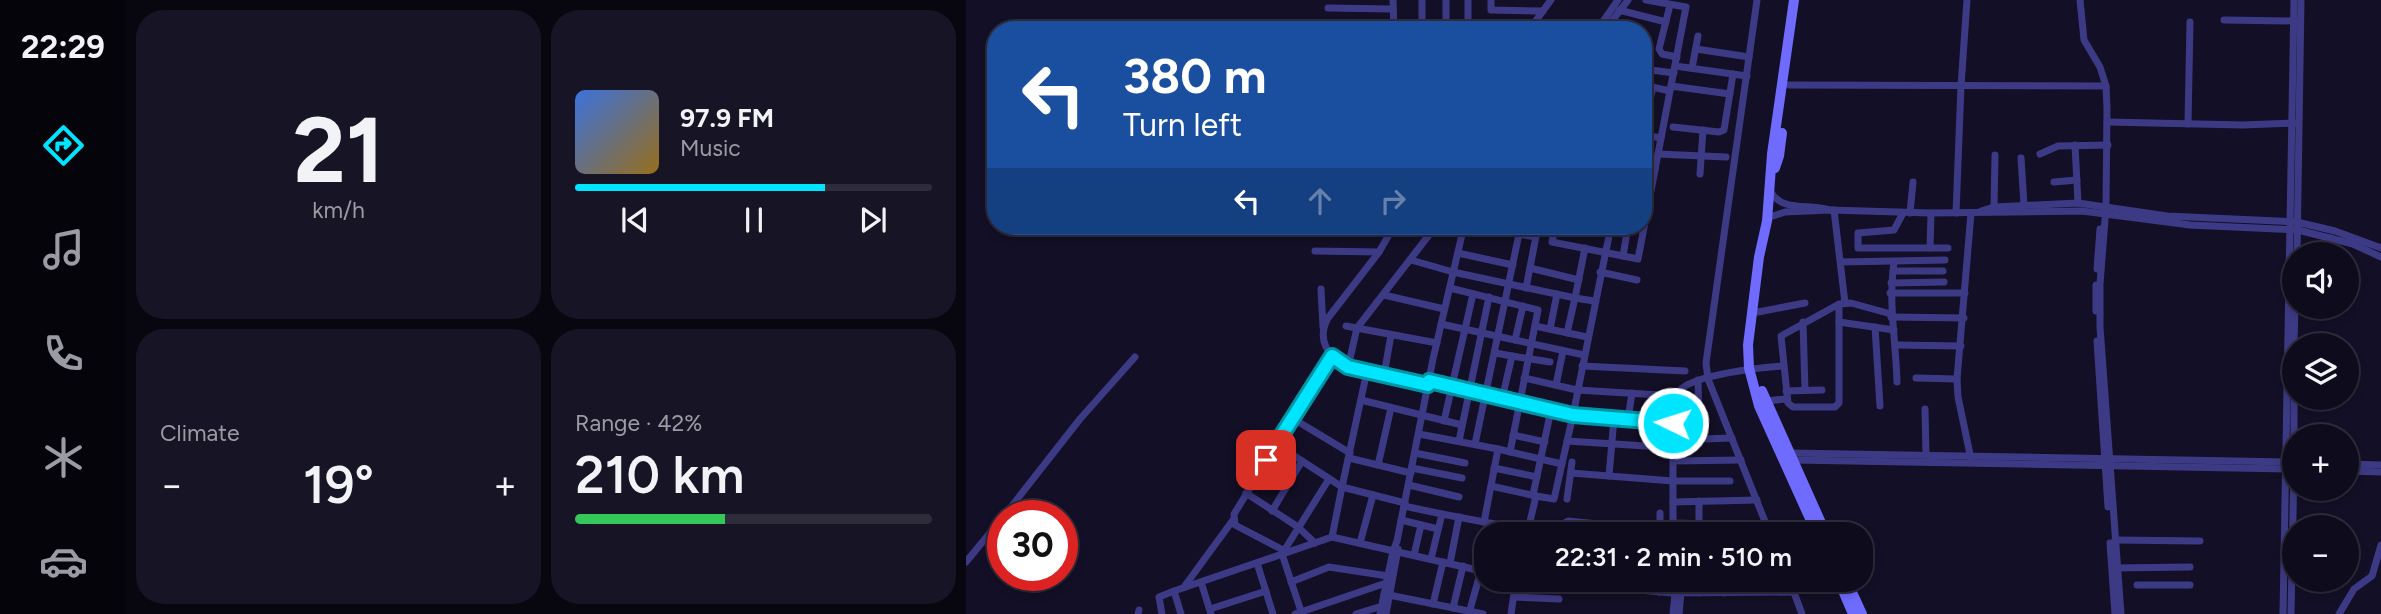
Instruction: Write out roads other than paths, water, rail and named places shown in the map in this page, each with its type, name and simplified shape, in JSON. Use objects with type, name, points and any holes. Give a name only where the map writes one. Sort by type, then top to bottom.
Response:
[{"type":"main road","points":[[1794,0],[1748,345],[1759,406],[1812,522]]},
{"type":"main road","points":[[1771,177],[1779,156],[1802,0]]},
{"type":"main road","points":[[1762,251],[1766,258],[1752,368],[1821,522]]},
{"type":"main road","points":[[1844,592],[1853,614]]},
{"type":"main road","points":[[1852,592],[1862,614]]},
{"type":"street","points":[[1393,0],[1394,21]]},
{"type":"street","points":[[1422,0],[1423,21]]},
{"type":"street","points":[[1446,0],[1446,21]]},
{"type":"street","points":[[1468,0],[1468,21]]},
{"type":"street","points":[[1491,0],[1491,10],[1543,11]]},
{"type":"street","points":[[1536,21],[1551,0]]},
{"type":"street","points":[[1603,21],[1618,0]]},
{"type":"street","points":[[1611,21],[1628,0]]},
{"type":"street","points":[[1646,0],[1686,8],[1652,182]]},
{"type":"street","points":[[1758,0],[1707,351],[1710,378],[1765,522]]},
{"type":"street","points":[[1956,213],[1961,86],[1968,0]]},
{"type":"street","points":[[2080,0],[2084,40],[2100,67],[2105,86],[2108,122],[2106,197],[2095,296],[2097,363],[2115,540],[2114,568]]},
{"type":"street","points":[[2292,424],[2297,21],[2294,0]]},
{"type":"street","points":[[2297,21],[2301,0]]},
{"type":"street","points":[[1670,5],[1660,52],[1675,65]]},
{"type":"street","points":[[1328,8],[1393,9]]},
{"type":"street","points":[[1619,10],[1666,22]]},
{"type":"street","points":[[2224,20],[2297,21]]},
{"type":"street","points":[[2188,124],[2190,22]]},
{"type":"street","points":[[1692,68],[1698,36]]},
{"type":"street","points":[[1696,49],[1749,57]]},
{"type":"street","points":[[1652,68],[1675,65],[1747,76]]},
{"type":"street","points":[[1673,127],[1719,132],[1724,130],[1733,74]]},
{"type":"street","points":[[1788,85],[2105,86]]},
{"type":"street","points":[[1653,87],[1730,94]]},
{"type":"street","points":[[2108,122],[2296,123]]},
{"type":"street","points":[[1700,174],[1703,130]]},
{"type":"street","points":[[1652,135],[1661,138]]},
{"type":"street","points":[[2075,145],[2078,203]]},
{"type":"street","points":[[2040,154],[2058,146],[2108,145]]},
{"type":"street","points":[[1658,153],[1726,157]]},
{"type":"street","points":[[1994,206],[1995,155]]},
{"type":"street","points":[[2021,158],[2024,205]]},
{"type":"street","points":[[2054,182],[2077,180]]},
{"type":"street","points":[[1913,182],[1906,213],[1894,230],[1858,233],[1858,248],[1948,248]]},
{"type":"street","points":[[1770,191],[1779,203],[1819,206],[1832,210]]},
{"type":"street","points":[[1974,213],[1994,206],[2078,203],[2104,211]]},
{"type":"street","points":[[1767,218],[1785,212],[1832,210],[1931,214],[2104,211],[2190,225],[2294,226],[2335,231],[2381,248]]},
{"type":"street","points":[[1832,210],[1841,262],[1842,303],[1839,322],[1838,405],[1793,407],[1788,403],[1781,335],[1842,303],[1891,315],[1964,318]]},
{"type":"street","points":[[1971,460],[1957,379],[1974,213]]},
{"type":"street","points":[[1930,248],[1931,214]]},
{"type":"street","points":[[2294,226],[2353,244],[2381,257]]},
{"type":"street","points":[[2294,226],[2296,242]]},
{"type":"street","points":[[1323,327],[1389,235]]},
{"type":"street","points":[[1348,367],[1357,328],[1429,235]]},
{"type":"street","points":[[1356,614],[1381,610],[1387,594],[1428,383],[1462,235]]},
{"type":"street","points":[[1475,444],[1519,235]]},
{"type":"street","points":[[1525,235],[1536,237],[1526,288]]},
{"type":"street","points":[[1553,235],[1552,242],[1639,259],[1642,235]]},
{"type":"street","points":[[1491,486],[1554,499],[1609,235]]},
{"type":"street","points":[[1623,256],[1626,235]]},
{"type":"street","points":[[1567,333],[1585,248]]},
{"type":"street","points":[[1315,251],[1379,252]]},
{"type":"street","points":[[1458,253],[1513,265]]},
{"type":"street","points":[[1411,260],[1453,272],[1594,301]]},
{"type":"street","points":[[1893,267],[1945,260]]},
{"type":"street","points":[[1841,262],[1942,271]]},
{"type":"street","points":[[1893,267],[1890,293],[1897,382]]},
{"type":"street","points":[[1530,268],[1579,280]]},
{"type":"street","points":[[1601,272],[1637,280]]},
{"type":"street","points":[[1891,283],[1944,282]]},
{"type":"street","points":[[1450,288],[1538,310],[1510,452]]},
{"type":"street","points":[[1321,289],[1325,343],[1332,356],[1348,367],[1452,387],[1573,415],[1673,424],[1699,423],[1698,380]]},
{"type":"street","points":[[1890,293],[1965,293]]},
{"type":"street","points":[[1444,421],[1473,294]]},
{"type":"street","points":[[1550,329],[1557,294]]},
{"type":"street","points":[[1384,295],[1444,309]]},
{"type":"street","points":[[1459,441],[1489,298]]},
{"type":"street","points":[[1758,312],[1805,303]]},
{"type":"street","points":[[1515,341],[1523,306]]},
{"type":"street","points":[[1803,322],[1805,390]]},
{"type":"street","points":[[1839,322],[1894,330]]},
{"type":"street","points":[[1441,324],[1584,355]]},
{"type":"street","points":[[1346,326],[1437,343]]},
{"type":"street","points":[[1535,326],[1587,337]]},
{"type":"street","points":[[1875,327],[1880,406]]},
{"type":"street","points":[[1384,375],[1391,335]]},
{"type":"street","points":[[1896,345],[1961,346]]},
{"type":"street","points":[[1556,385],[1563,351]]},
{"type":"street","points":[[1495,353],[1550,362]]},
{"type":"street","points":[[1184,588],[1233,520],[1246,493],[1332,356]]},
{"type":"street","points":[[1502,399],[1512,356]]},
{"type":"street","points":[[1016,500],[1080,419],[1135,357]]},
{"type":"street","points":[[1582,366],[1685,371]]},
{"type":"street","points":[[1673,522],[1673,424],[1676,396],[1683,387],[1698,380],[1752,368],[1783,366]]},
{"type":"street","points":[[1332,537],[1367,371]]},
{"type":"street","points":[[1524,378],[1577,390],[1676,396]]},
{"type":"street","points":[[1916,378],[1957,379]]},
{"type":"street","points":[[1765,401],[1805,390],[1822,390]]},
{"type":"street","points":[[1628,419],[1632,393]]},
{"type":"street","points":[[1361,400],[1462,425]]},
{"type":"street","points":[[1378,465],[1391,408]]},
{"type":"street","points":[[1925,409],[1926,455]]},
{"type":"street","points":[[1529,522],[1552,410]]},
{"type":"street","points":[[1292,418],[1349,455],[1378,465],[1462,478]]},
{"type":"street","points":[[1609,476],[1614,418]]},
{"type":"street","points":[[1419,434],[1562,464]]},
{"type":"street","points":[[1513,435],[1545,442]]},
{"type":"street","points":[[1673,440],[1732,438]]},
{"type":"street","points":[[1567,441],[1662,447]]},
{"type":"street","points":[[1276,444],[1342,487],[1442,514],[1485,522],[1498,449]]},
{"type":"street","points":[[1415,453],[1465,463]]},
{"type":"street","points":[[1791,457],[1926,455],[1971,460]]},
{"type":"street","points":[[1791,457],[2282,466]]},
{"type":"street","points":[[1673,461],[1741,460]]},
{"type":"street","points":[[1272,511],[1301,461]]},
{"type":"street","points":[[1567,499],[1572,461]]},
{"type":"street","points":[[2108,462],[2118,614]]},
{"type":"street","points":[[2359,464],[2381,465]]},
{"type":"street","points":[[1494,468],[1537,477]]},
{"type":"street","points":[[2359,471],[2381,472]]},
{"type":"street","points":[[1571,472],[1673,481],[1730,481]]},
{"type":"street","points":[[1329,479],[1284,552],[1300,613],[1387,580]]},
{"type":"street","points":[[1409,485],[1459,497]]},
{"type":"street","points":[[1246,493],[1298,527],[1315,543]]},
{"type":"street","points":[[1360,543],[1373,495]]},
{"type":"street","points":[[1673,502],[1757,500]]},
{"type":"street","points":[[1699,501],[1699,522]]},
{"type":"street","points":[[2283,614],[2290,501]]},
{"type":"street","points":[[2291,614],[2292,501]]},
{"type":"street","points":[[1660,513],[1660,522]]},
{"type":"street","points":[[1431,559],[1442,514]]},
{"type":"street","points":[[1433,604],[1459,517]]},
{"type":"street","points":[[1233,520],[1235,525],[1284,552]]},
{"type":"street","points":[[1401,520],[1438,529]]},
{"type":"street","points":[[1414,555],[1421,525]]},
{"type":"street","points":[[966,562],[987,536]]},
{"type":"street","points":[[1162,614],[1158,597],[1332,537],[1474,569]]},
{"type":"street","points":[[2115,540],[2200,541]]},
{"type":"street","points":[[2339,614],[2354,589],[2372,576],[2381,545]]},
{"type":"street","points":[[1385,614],[1387,580],[1396,551]]},
{"type":"street","points":[[1257,563],[1273,614]]},
{"type":"street","points":[[1450,610],[1463,566]]},
{"type":"street","points":[[1291,582],[1329,567],[1387,580]]},
{"type":"street","points":[[2177,567],[2177,585]]},
{"type":"street","points":[[2114,568],[2190,567]]},
{"type":"street","points":[[2150,568],[2150,585]]},
{"type":"street","points":[[1201,582],[1210,611],[1266,591]]},
{"type":"street","points":[[2137,585],[2190,585]]},
{"type":"street","points":[[1174,591],[1181,614]]},
{"type":"street","points":[[1469,613],[1476,592]]},
{"type":"street","points":[[1511,614],[1515,592]]},
{"type":"street","points":[[1658,592],[1794,592],[1802,614]]},
{"type":"street","points":[[1673,614],[1676,593]]},
{"type":"street","points":[[1676,593],[1679,614]]},
{"type":"street","points":[[1387,594],[1450,610],[1483,614]]},
{"type":"street","points":[[1514,597],[1559,599]]}]
